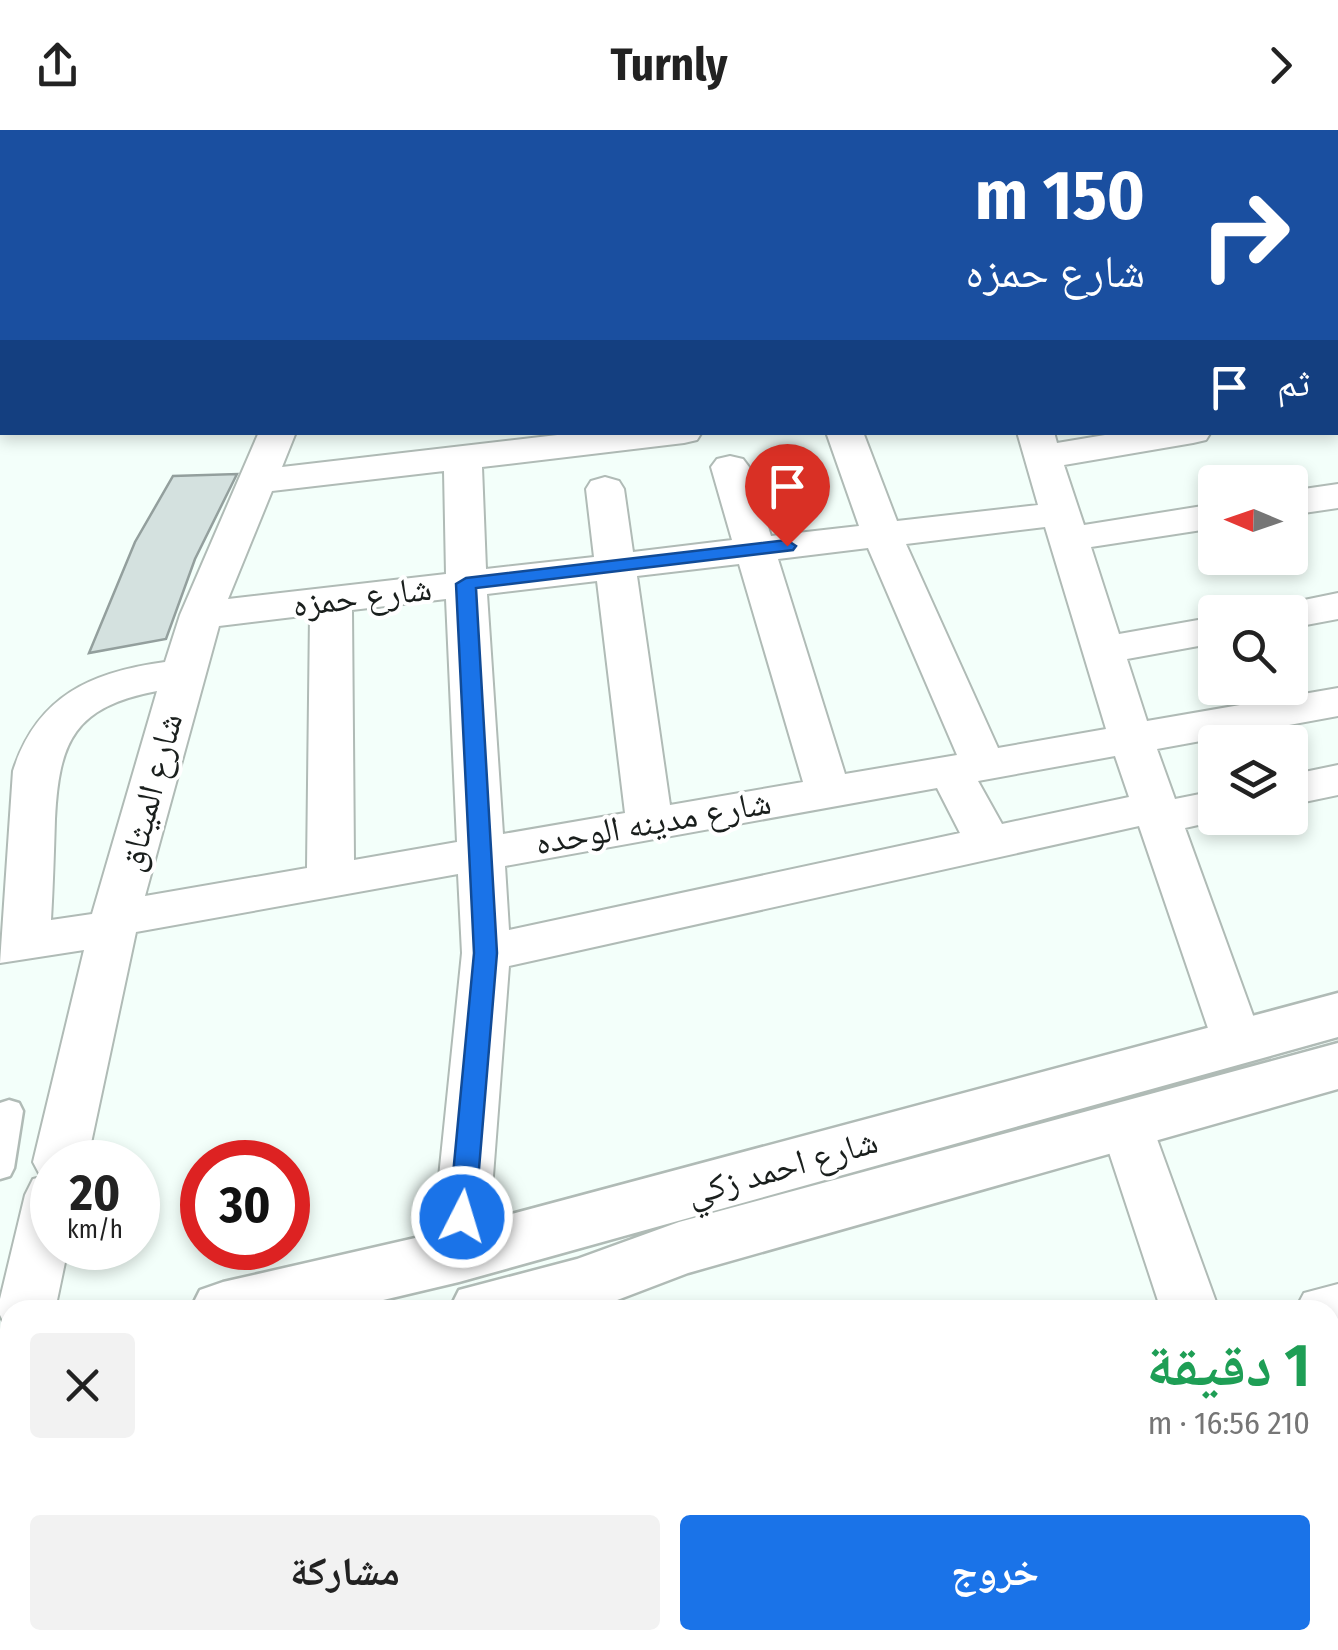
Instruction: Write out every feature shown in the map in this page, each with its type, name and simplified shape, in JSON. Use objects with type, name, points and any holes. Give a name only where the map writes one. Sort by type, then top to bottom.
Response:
[{"type":"street","name":"شارع الميثاق","points":[[65,1140],[115,923],[183,674],[201,615],[261,481],[277,435]]},
{"type":"street","points":[[261,481],[658,435]]},
{"type":"street","points":[[845,435],[966,767],[988,842]]},
{"type":"street","points":[[1157,435],[1039,445],[1131,738],[1237,1040]]},
{"type":"street","points":[[463,458],[486,953],[470,1282]]},
{"type":"street","points":[[730,467],[828,792]]},
{"type":"street","points":[[604,489],[649,822]]},
{"type":"street","points":[[1308,500],[1338,496]]},
{"type":"street","name":"شارع حمزه","points":[[201,615],[882,535],[1198,517]]},
{"type":"street","points":[[331,600],[331,880]]},
{"type":"street","points":[[1308,612],[1338,606]]},
{"type":"street","points":[[1104,650],[1198,633]]},
{"type":"street","points":[[13,943],[16,812],[51,729],[70,710],[122,683],[183,674]]},
{"type":"street","name":"شارع مدينه الوحده","points":[[13,943],[649,822],[1338,702]]},
{"type":"street","points":[[1308,786],[1338,780]]},
{"type":"street","points":[[486,953],[988,842],[1198,808]]},
{"type":"street","name":"شارع احمد زكي","points":[[311,1300],[470,1282],[667,1226],[1237,1040],[1338,1015]]},
{"type":"street","name":"شارع احمد زكي","points":[[470,1282],[584,1298],[667,1226],[1127,1128],[1338,1066]]},
{"type":"street","points":[[1127,1128],[1187,1300]]},
{"type":"street","points":[[28,1300],[35,1270]]},
{"type":"lane","points":[[0,1168],[9,1111]]},
{"type":"building","points":[[237,474],[195,559],[166,639],[89,653],[135,542],[173,476]]},
{"type":"route","points":[[462,1217],[486,953],[466,584],[787,546]]}]
